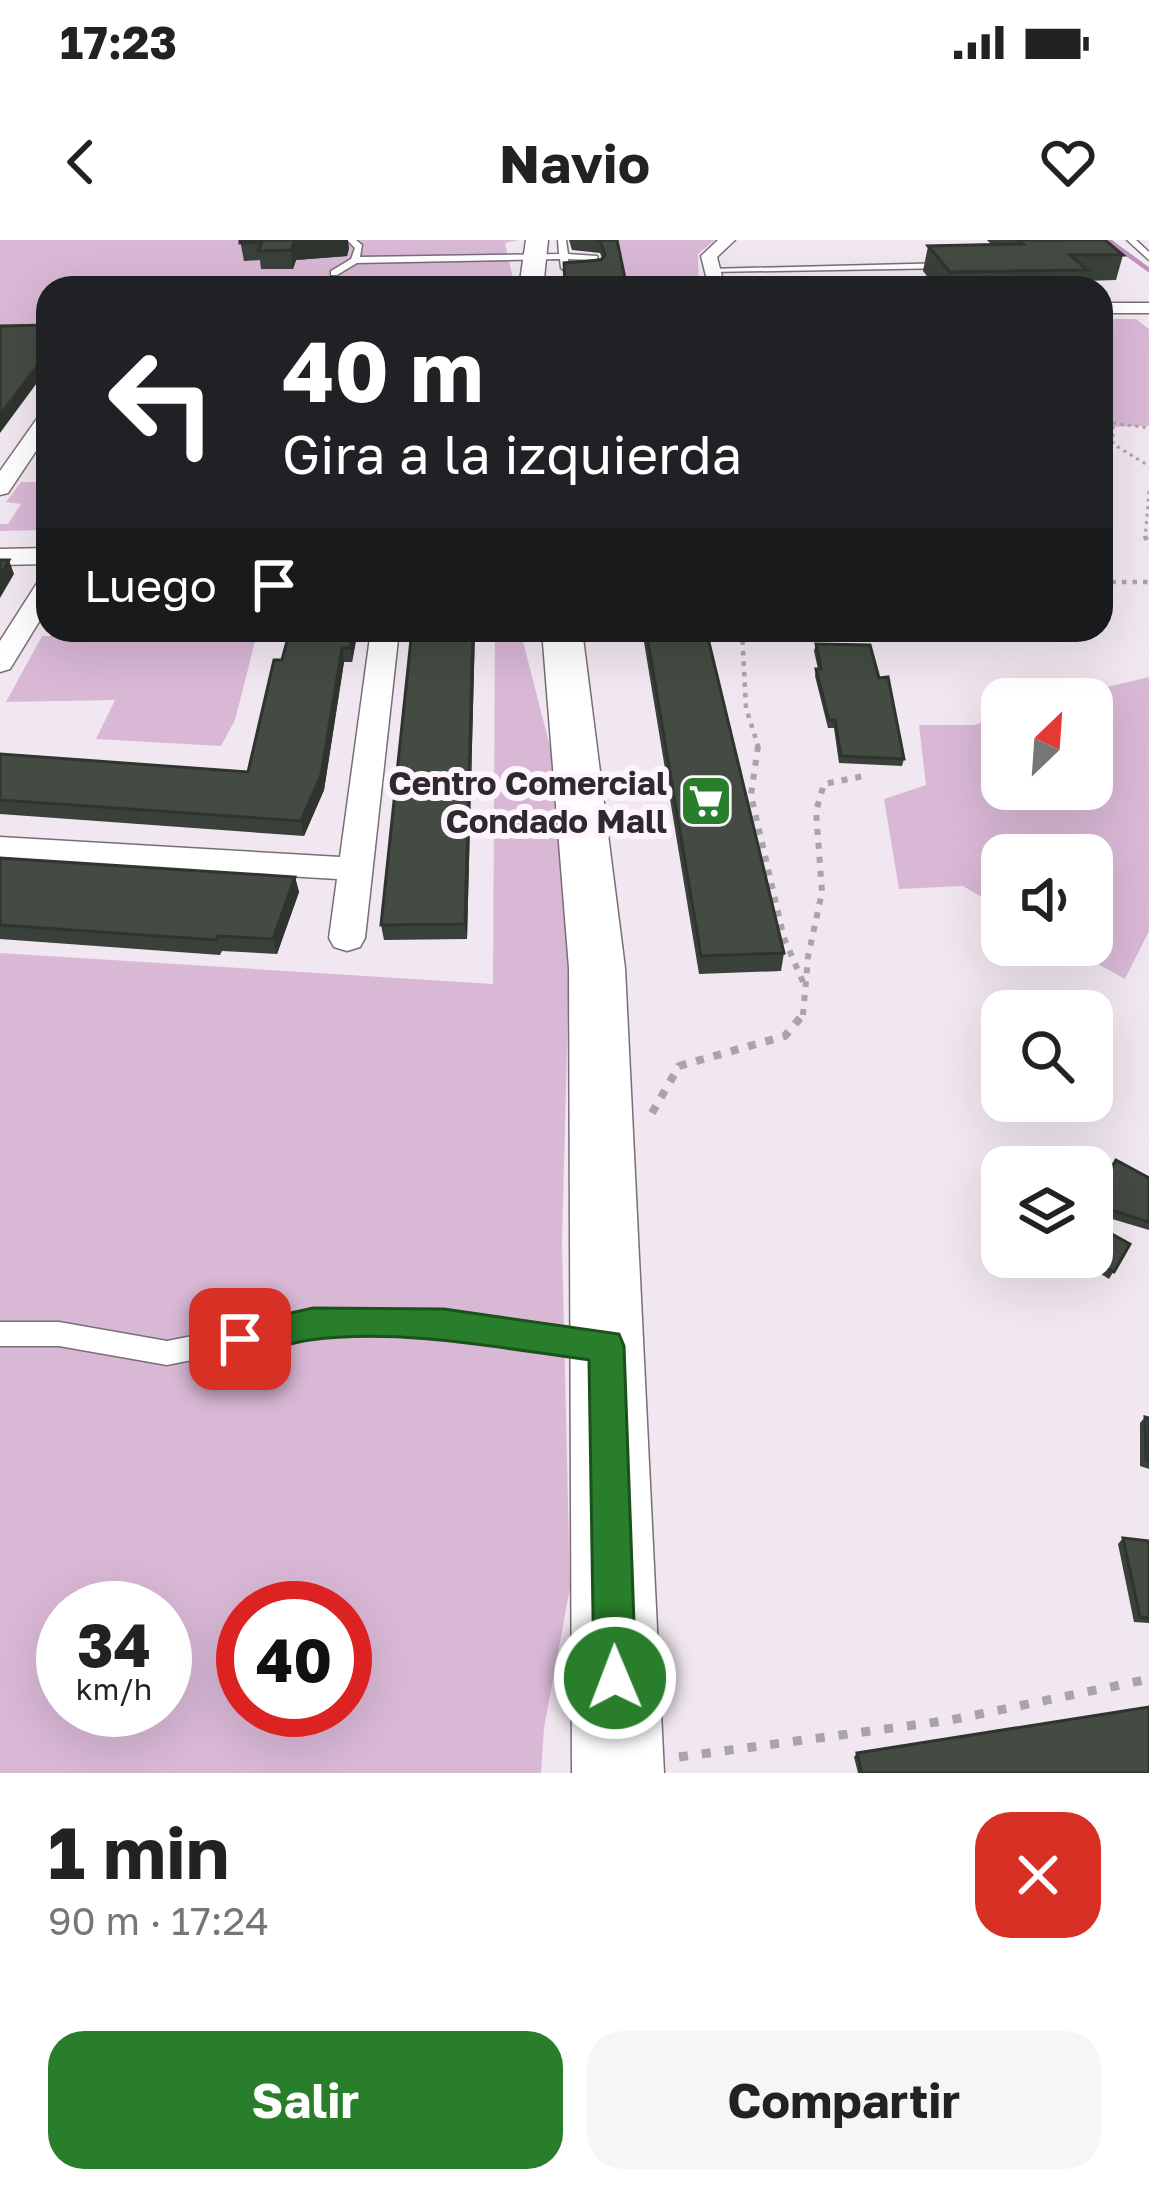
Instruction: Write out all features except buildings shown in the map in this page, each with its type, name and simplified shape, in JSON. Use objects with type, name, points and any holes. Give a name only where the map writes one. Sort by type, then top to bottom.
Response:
[{"type":"street","points":[[713,276],[709,256],[727,240]]},
{"type":"street","points":[[1113,308],[1149,308]]},
{"type":"street","points":[[0,488],[36,436]]},
{"type":"street","points":[[0,540],[36,539]]},
{"type":"street","points":[[0,557],[36,556]]},
{"type":"street","points":[[0,663],[36,618]]},
{"type":"street","points":[[347,938],[384,642]]},
{"type":"street","points":[[563,642],[597,968],[607,1346],[646,1766]]},
{"type":"street","points":[[0,848],[355,869]]},
{"type":"lane","points":[[355,260],[355,244],[502,245],[565,257],[562,240]]},
{"type":"lane","points":[[1130,240],[1149,257]]},
{"type":"lane","points":[[502,245],[502,258]]},
{"type":"lane","points":[[334,273],[355,260],[502,258],[536,250]]},
{"type":"lane","points":[[710,269],[962,266]]},
{"type":"lane","points":[[0,1334],[59,1334],[167,1353],[313,1324],[444,1324],[607,1346]]},
{"type":"path","points":[[1149,428],[1113,423],[1113,444],[1149,466]]},
{"type":"path","points":[[1149,491],[1145,542],[1149,546]]},
{"type":"path","points":[[1113,582],[1149,582]]},
{"type":"path","points":[[743,642],[746,708],[760,753],[751,795],[784,938],[807,992]]},
{"type":"path","points":[[602,1150],[647,1122],[679,1066],[785,1036],[806,1011],[808,957],[822,892],[816,812],[824,784],[869,775]]},
{"type":"path","points":[[646,1766],[950,1720],[1149,1678]]},
{"type":"shaded area","points":[[0,240],[518,240],[505,243],[512,276],[36,276],[36,334],[0,334]]},
{"type":"shaded area","points":[[611,240],[715,240],[698,254],[699,276],[620,276]]},
{"type":"shaded area","points":[[1113,319],[1136,319],[1149,329],[1149,426],[1113,427]]},
{"type":"shaded area","points":[[21,482],[36,482],[36,530],[0,531],[0,524],[8,524],[21,504],[6,502]]},
{"type":"shaded area","points":[[39,642],[255,642],[235,720],[221,746],[96,739],[115,700],[6,702]]},
{"type":"shaded area","points":[[495,642],[523,642],[561,789],[569,972],[562,1242],[570,1588],[544,1728],[541,1773],[0,1773],[0,953],[493,984]]},
{"type":"shaded area","points":[[1149,677],[1149,931],[1125,979],[1102,966],[1113,966],[1113,834],[981,834],[981,897],[963,886],[899,889],[884,799],[926,785],[919,725],[981,723],[981,810],[1113,810],[1113,686]]},
{"type":"waterway","points":[[1108,240],[1149,270]]},
{"type":"place","name":"Centro Comercial Condado Mall","points":[[706,801]]},
{"type":"route","points":[[240,1339],[313,1324],[444,1324],[607,1346],[615,1678]]}]
